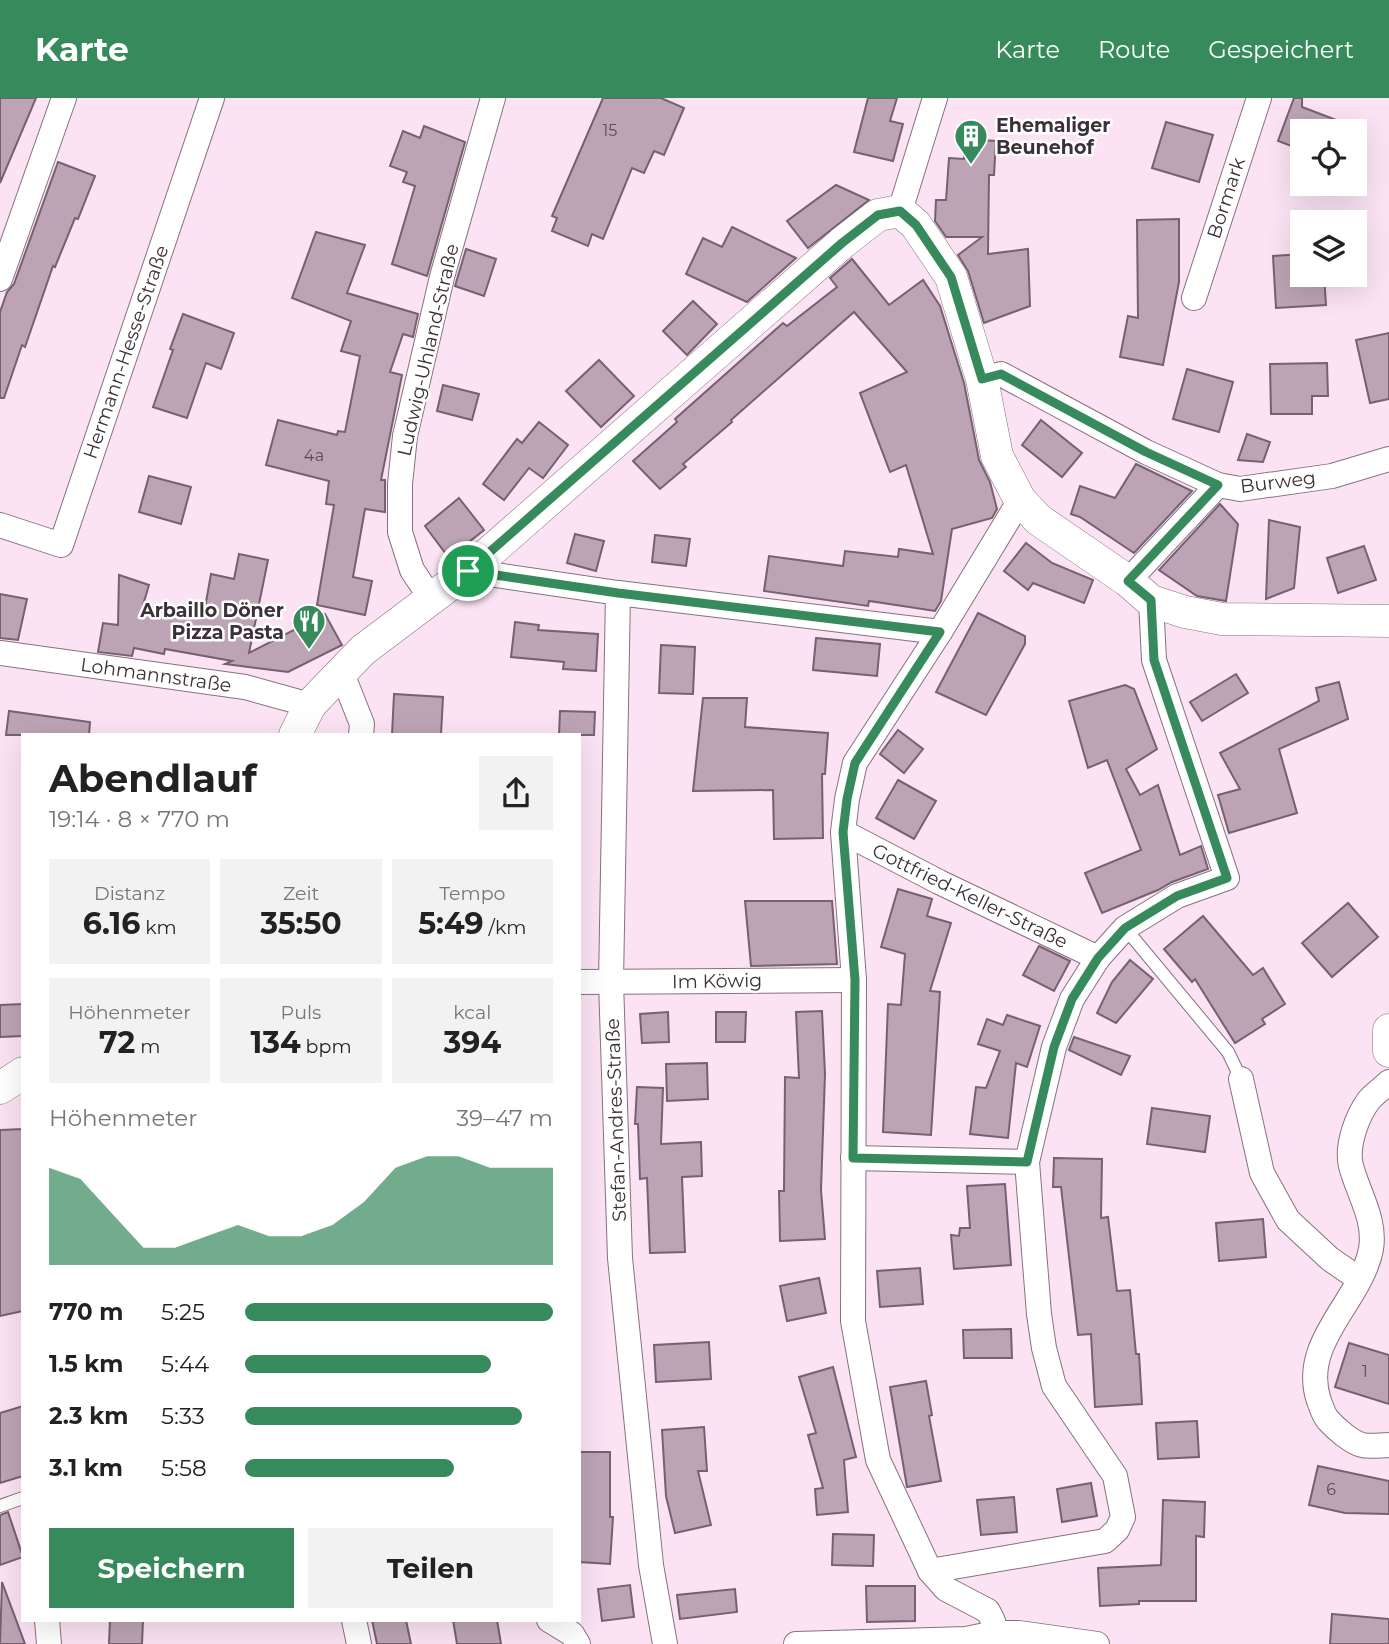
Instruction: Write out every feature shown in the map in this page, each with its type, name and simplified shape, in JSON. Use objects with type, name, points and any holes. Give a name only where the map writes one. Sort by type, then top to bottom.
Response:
[{"type":"street","points":[[0,279],[64,98]]},
{"type":"street","name":"Hermann-Hesse-Straße","points":[[0,525],[61,545],[212,98]]},
{"type":"street","name":"Ludwig-Uhland-Straße","points":[[432,600],[412,570],[400,532],[400,484],[405,436],[442,277],[493,98]]},
{"type":"street","points":[[900,211],[935,98]]},
{"type":"street","name":"Bormark","points":[[1194,298],[1259,98]]},
{"type":"street","points":[[900,211],[916,225],[951,277],[982,379],[997,456],[1020,500],[1039,520],[1140,591],[1185,612],[1222,620],[1389,621]]},
{"type":"street","points":[[296,733],[310,705],[363,650],[468,571],[842,243],[878,215],[900,211]]},
{"type":"street","name":"Burweg","points":[[982,379],[1001,374],[1146,452],[1218,485],[1240,489],[1332,476],[1389,459]]},
{"type":"street","points":[[930,1571],[1105,1541],[1117,1530],[1123,1517],[1115,1476],[1054,1386],[1039,1314],[1027,1162],[1054,1047],[1072,999],[1098,958],[1125,928],[1177,896],[1227,878],[1154,660],[1140,591],[1218,485]]},
{"type":"street","points":[[995,1633],[988,1611],[946,1589],[930,1571],[878,1460],[853,1321],[855,980],[843,832],[855,763],[940,632],[1020,500]]},
{"type":"street","points":[[468,571],[618,593],[940,632]]},
{"type":"street","name":"Stefan-Andres-Straße","points":[[618,593],[611,982],[620,1258],[651,1565],[665,1644]]},
{"type":"street","name":"Lohmannstraße","points":[[0,653],[245,687],[310,705]]},
{"type":"street","points":[[341,671],[362,724],[361,733]]},
{"type":"street","name":"Gottfried-Keller-Straße","points":[[843,832],[939,882],[1098,958]]},
{"type":"street","name":"Im Köwig","points":[[581,982],[855,980]]},
{"type":"street","points":[[1389,1030],[1389,1051]]},
{"type":"street","points":[[0,1088],[21,1074]]},
{"type":"street","points":[[1241,1079],[1262,1173],[1288,1220],[1330,1259],[1359,1279]]},
{"type":"street","points":[[1389,1082],[1369,1101],[1353,1135],[1350,1164],[1365,1201],[1371,1249],[1359,1279],[1333,1322],[1316,1360],[1314,1387],[1324,1415],[1335,1428],[1362,1445],[1389,1445]]},
{"type":"street","points":[[853,1158],[1027,1162]]},
{"type":"street","points":[[47,1622],[49,1644]]},
{"type":"street","points":[[354,1622],[359,1644]]},
{"type":"street","points":[[552,1622],[572,1634],[578,1644]]},
{"type":"street","points":[[796,1644],[966,1639],[995,1633],[1019,1633],[1097,1644]]},
{"type":"lane","points":[[1125,928],[1228,1052],[1241,1079]]},
{"type":"lane","points":[[0,1506],[21,1499]]},
{"type":"building","points":[[0,98],[36,98],[0,183]]},
{"type":"building","points":[[603,98],[661,98],[684,108],[664,155],[654,151],[644,173],[632,168],[603,239],[592,234],[588,246],[552,231],[557,218],[552,216]]},
{"type":"building","points":[[868,98],[897,98],[890,121],[903,124],[893,161],[854,152]]},
{"type":"building","points":[[1294,98],[1302,98],[1302,107],[1334,119],[1290,119],[1290,146],[1278,141]]},
{"type":"building","points":[[1166,122],[1213,135],[1199,182],[1152,168]]},
{"type":"building","points":[[424,126],[465,142],[427,276],[392,264],[415,186],[403,182],[407,172],[390,166],[403,131],[420,138]]},
{"type":"building","points":[[965,139],[996,141],[994,175],[989,175],[988,254],[1028,249],[1030,306],[984,323],[968,271],[958,255],[982,237],[946,237],[935,221],[936,200],[946,200],[949,158],[964,159]]},
{"type":"building","points":[[58,162],[95,176],[78,219],[75,218],[55,267],[53,266],[4,398],[0,398],[0,312],[7,292],[14,284]]},
{"type":"building","points":[[836,185],[869,200],[808,248],[787,221]]},
{"type":"building","points":[[1179,219],[1179,282],[1163,365],[1120,357],[1128,316],[1138,318],[1137,220]]},
{"type":"building","points":[[732,227],[796,258],[747,302],[686,274],[703,238],[722,247]]},
{"type":"building","points":[[316,232],[365,245],[347,293],[418,314],[413,337],[403,334],[390,372],[402,375],[381,480],[385,480],[385,512],[365,509],[353,577],[372,581],[365,615],[317,605],[334,505],[326,504],[329,481],[266,465],[278,420],[337,435],[338,431],[345,432],[360,356],[341,351],[351,321],[292,298]]},
{"type":"building","points":[[466,249],[496,259],[484,296],[455,286]]},
{"type":"building","points":[[1290,255],[1290,287],[1325,287],[1326,305],[1276,308],[1273,256]]},
{"type":"building","points":[[852,259],[889,305],[923,280],[940,306],[964,383],[979,460],[990,482],[997,509],[992,518],[952,529],[941,601],[935,611],[869,601],[868,606],[764,591],[769,556],[843,566],[845,551],[898,557],[899,549],[933,554],[906,465],[890,472],[860,393],[907,372],[854,312],[731,420],[732,422],[683,464],[686,467],[660,489],[633,461],[677,422],[675,419],[783,323],[787,326],[837,287],[830,278]]},
{"type":"building","points":[[693,301],[717,324],[687,355],[663,331]]},
{"type":"building","points":[[183,314],[234,333],[221,369],[206,363],[187,418],[153,407]]},
{"type":"building","points":[[1389,333],[1389,399],[1370,403],[1356,340]]},
{"type":"building","points":[[599,360],[634,396],[601,427],[566,391]]},
{"type":"building","points":[[1327,363],[1328,396],[1312,396],[1312,414],[1271,414],[1270,364]]},
{"type":"building","points":[[1187,369],[1233,382],[1219,432],[1173,419]]},
{"type":"building","points":[[443,385],[479,394],[472,420],[437,411]]},
{"type":"building","points":[[1041,420],[1082,453],[1062,477],[1022,445]]},
{"type":"building","points":[[539,422],[568,445],[543,478],[529,468],[504,500],[483,484],[517,439],[522,443]]},
{"type":"building","points":[[1247,434],[1270,442],[1263,462],[1238,460]]},
{"type":"building","points":[[1136,464],[1192,491],[1134,553],[1080,517],[1071,514],[1080,486],[1115,498]]},
{"type":"building","points":[[149,476],[191,487],[181,524],[139,512]]},
{"type":"building","points":[[459,498],[484,530],[449,558],[425,526]]},
{"type":"building","points":[[1220,504],[1238,524],[1226,601],[1197,596],[1159,570]]},
{"type":"building","points":[[1269,520],[1300,527],[1294,588],[1266,599]]},
{"type":"building","points":[[575,534],[604,541],[596,571],[567,563]]},
{"type":"building","points":[[655,535],[690,539],[686,566],[652,562]]},
{"type":"building","points":[[1026,543],[1052,563],[1093,580],[1084,603],[1033,583],[1028,590],[1004,571]]},
{"type":"building","points":[[1364,546],[1376,580],[1338,593],[1327,558]]},
{"type":"building","points":[[239,554],[268,560],[249,653],[325,614],[342,645],[288,672],[225,664],[232,661],[165,649],[164,654],[134,648],[132,656],[98,652],[103,623],[118,625],[119,575],[149,585],[143,605],[203,619],[211,574],[234,579]]},
{"type":"building","points":[[0,594],[27,599],[18,640],[0,638]]},
{"type":"building","points":[[978,613],[1025,636],[1025,644],[986,715],[936,692]]},
{"type":"building","points":[[515,622],[539,625],[538,630],[598,634],[596,671],[563,669],[564,662],[511,657]]},
{"type":"building","points":[[816,638],[880,644],[877,676],[813,670]]},
{"type":"building","points":[[661,645],[695,647],[693,694],[659,693]]},
{"type":"building","points":[[1236,674],[1248,693],[1202,721],[1190,702]]},
{"type":"building","points":[[1339,682],[1348,719],[1279,749],[1297,813],[1229,833],[1218,795],[1240,789],[1220,753],[1319,701],[1316,688]]},
{"type":"building","points":[[1125,685],[1134,689],[1157,749],[1126,769],[1140,795],[1158,785],[1180,855],[1201,846],[1208,869],[1102,913],[1085,873],[1141,850],[1107,760],[1088,768],[1069,701]]},
{"type":"building","points":[[394,694],[443,697],[441,733],[392,733]]},
{"type":"building","points":[[703,698],[747,698],[745,727],[828,733],[825,774],[822,774],[823,838],[774,839],[773,790],[693,791]]},
{"type":"building","points":[[9,711],[90,722],[89,733],[6,735]]},
{"type":"building","points":[[560,711],[595,712],[594,735],[559,733]]},
{"type":"building","points":[[898,730],[923,749],[904,773],[880,754]]},
{"type":"building","points":[[898,780],[936,801],[914,839],[876,818]]},
{"type":"building","points":[[898,889],[932,899],[927,916],[951,923],[930,991],[940,992],[931,1135],[883,1132],[888,1004],[901,1005],[905,954],[881,947]]},
{"type":"building","points":[[745,901],[832,901],[837,964],[751,966]]},
{"type":"building","points":[[1348,903],[1378,937],[1332,977],[1302,943]]},
{"type":"building","points":[[1203,916],[1253,975],[1263,968],[1285,1004],[1262,1019],[1265,1024],[1235,1043],[1195,979],[1192,982],[1164,949]]},
{"type":"building","points":[[1039,946],[1070,961],[1054,991],[1023,975]]},
{"type":"building","points":[[1130,960],[1153,979],[1116,1023],[1097,1013],[1112,982]]},
{"type":"building","points":[[21,1004],[21,1036],[0,1037],[0,1005]]},
{"type":"building","points":[[822,1011],[825,1074],[821,1190],[825,1239],[780,1241],[779,1191],[784,1191],[785,1077],[799,1078],[796,1012]]},
{"type":"building","points":[[668,1012],[669,1042],[642,1043],[640,1014]]},
{"type":"building","points":[[716,1012],[746,1012],[745,1042],[716,1042]]},
{"type":"building","points":[[1007,1015],[1040,1026],[1027,1067],[1016,1063],[1008,1138],[970,1134],[976,1087],[986,1088],[1000,1051],[978,1044],[987,1019],[1003,1025]]},
{"type":"building","points":[[1074,1037],[1130,1056],[1121,1075],[1069,1050]]},
{"type":"building","points":[[707,1063],[708,1099],[667,1101],[666,1064]]},
{"type":"building","points":[[637,1087],[663,1088],[661,1144],[701,1142],[702,1176],[682,1177],[685,1252],[650,1253],[647,1178],[640,1179],[638,1124],[635,1124]]},
{"type":"building","points":[[1152,1108],[1210,1116],[1205,1152],[1147,1144]]},
{"type":"building","points":[[21,1129],[21,1311],[0,1316],[0,1130]]},
{"type":"building","points":[[1054,1158],[1102,1159],[1101,1218],[1108,1217],[1117,1291],[1130,1290],[1136,1354],[1139,1354],[1142,1404],[1095,1407],[1091,1334],[1078,1335],[1061,1187],[1053,1187]]},
{"type":"building","points":[[1005,1184],[1011,1265],[954,1269],[951,1235],[959,1236],[960,1228],[970,1228],[967,1186]]},
{"type":"building","points":[[1263,1219],[1266,1257],[1219,1261],[1216,1223]]},
{"type":"building","points":[[920,1268],[923,1304],[880,1307],[877,1271]]},
{"type":"building","points":[[819,1278],[826,1313],[787,1321],[780,1286]]},
{"type":"building","points":[[1011,1329],[1012,1358],[964,1358],[963,1330]]},
{"type":"building","points":[[709,1342],[711,1379],[656,1382],[654,1345]]},
{"type":"building","points":[[1349,1343],[1389,1355],[1389,1404],[1335,1387]]},
{"type":"building","points":[[833,1367],[856,1457],[844,1460],[848,1512],[817,1515],[815,1489],[823,1488],[808,1435],[816,1433],[799,1377]]},
{"type":"building","points":[[926,1381],[932,1415],[929,1416],[941,1481],[907,1487],[890,1387]]},
{"type":"building","points":[[21,1407],[21,1477],[0,1483],[0,1413]]},
{"type":"building","points":[[1197,1421],[1199,1457],[1158,1459],[1156,1423]]},
{"type":"building","points":[[704,1427],[707,1471],[698,1471],[711,1525],[675,1533],[666,1496],[662,1430]]},
{"type":"building","points":[[581,1452],[610,1452],[610,1517],[613,1517],[610,1564],[581,1562]]},
{"type":"building","points":[[1318,1466],[1389,1481],[1389,1514],[1345,1513],[1309,1505]]},
{"type":"building","points":[[1091,1483],[1097,1516],[1062,1522],[1057,1489]]},
{"type":"building","points":[[1014,1497],[1017,1532],[981,1535],[977,1500]]},
{"type":"building","points":[[1163,1500],[1205,1502],[1204,1537],[1196,1536],[1196,1601],[1139,1601],[1139,1604],[1100,1606],[1098,1568],[1161,1565]]},
{"type":"building","points":[[8,1512],[21,1558],[0,1565],[0,1515]]},
{"type":"building","points":[[833,1534],[874,1535],[873,1566],[832,1565]]},
{"type":"building","points":[[2,1582],[25,1644],[0,1644]]},
{"type":"building","points":[[630,1585],[634,1617],[602,1621],[598,1589]]},
{"type":"building","points":[[866,1586],[915,1586],[915,1621],[867,1622]]},
{"type":"building","points":[[735,1589],[737,1612],[680,1619],[677,1595]]},
{"type":"building","points":[[1332,1614],[1389,1619],[1389,1644],[1330,1644]]},
{"type":"building","points":[[110,1622],[143,1622],[142,1644],[109,1644]]},
{"type":"building","points":[[372,1622],[406,1622],[411,1644],[377,1644]]},
{"type":"building","points":[[453,1622],[497,1622],[501,1644],[457,1644]]},
{"type":"place","name":"Ehemaliger Beunehof","points":[[971,166]]},
{"type":"place","name":"Arbaillo Döner Pizza Pasta","points":[[309,651]]},
{"type":"route","points":[[900,211],[916,225],[951,277],[982,379],[1001,374],[1146,452],[1218,485],[1128,581],[1151,600],[1154,660],[1227,878],[1177,896],[1125,928],[1098,958],[1072,999],[1054,1047],[1027,1162],[853,1158],[855,980],[843,832],[847,799],[855,763],[940,632],[618,593],[468,571],[842,243],[878,215],[900,211]]}]
